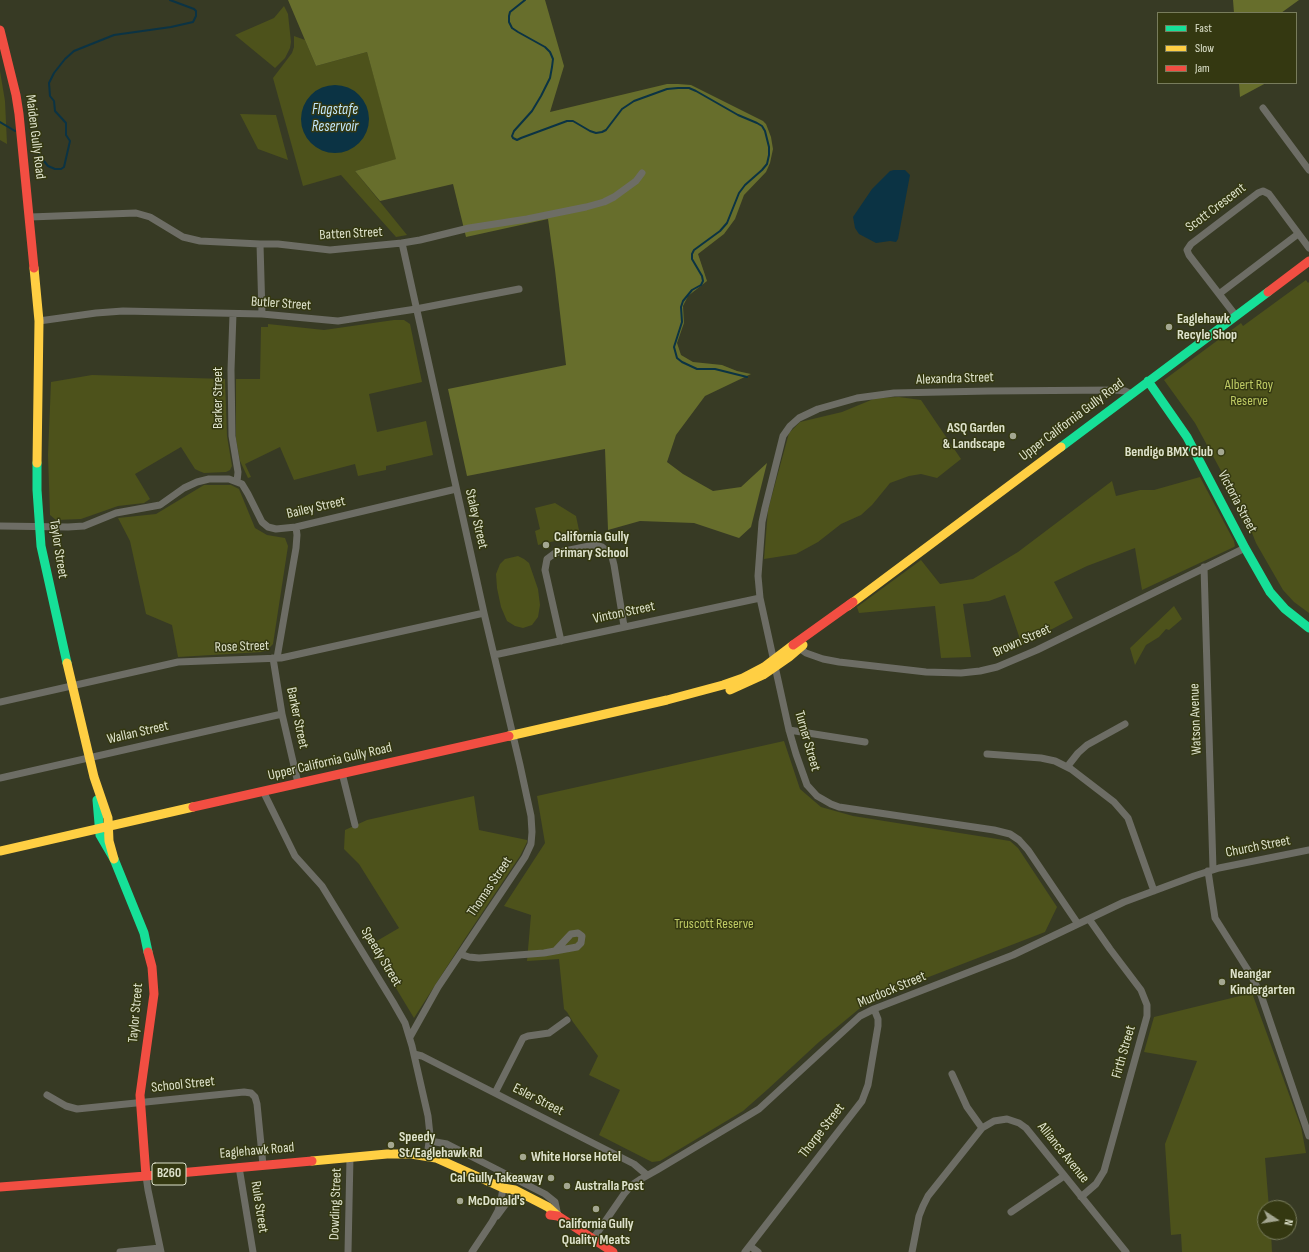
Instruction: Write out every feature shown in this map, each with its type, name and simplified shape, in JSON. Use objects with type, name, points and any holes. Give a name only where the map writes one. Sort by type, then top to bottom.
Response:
[{"type":"street","name":"Maiden Gully Road","points":[[0,30],[16,95],[19,114],[39,321]]},
{"type":"street","points":[[1263,108],[1309,170]]},
{"type":"street","name":"Batten Street","points":[[30,217],[136,213],[150,217],[175,233],[191,239],[210,242],[284,244],[330,250],[420,240],[469,228],[526,219],[596,205],[604,202],[627,188],[636,181],[642,173]]},
{"type":"street","name":"Scott Crescent","points":[[1236,316],[1188,255],[1187,248],[1191,244],[1258,193],[1263,191],[1269,194],[1309,248]]},
{"type":"street","points":[[1219,294],[1298,234]]},
{"type":"street","name":"Staley Street","points":[[402,243],[456,489],[513,735]]},
{"type":"street","points":[[260,244],[262,314]]},
{"type":"street","name":"Upper California Gully Road","points":[[0,851],[667,700],[729,690],[750,682],[853,602],[1309,261]]},
{"type":"street","name":"Butler Street","points":[[39,321],[96,313],[123,311],[262,314],[338,321],[416,309],[519,289]]},
{"type":"street","name":"Barker Street","points":[[232,314],[232,436],[238,472],[237,482]]},
{"type":"street","name":"Taylor Street","points":[[39,321],[37,483],[39,527],[43,558],[89,758],[108,818],[104,827],[114,859],[144,933],[153,974],[153,1006],[141,1086],[140,1103],[146,1176]]},
{"type":"street","name":"Victoria Street","points":[[1148,381],[1186,437],[1262,580],[1277,601],[1293,617],[1309,628]]},
{"type":"street","name":"Alexandra Street","points":[[787,430],[799,418],[818,410],[857,398],[882,394],[1108,390],[1125,391],[1131,394]]},
{"type":"street","name":"Turner Street","points":[[787,430],[781,444],[762,522],[758,576],[760,598],[789,730],[803,778],[807,786],[817,796],[840,807],[1000,831],[1010,834],[1020,840],[1028,850],[1078,924]]},
{"type":"street","points":[[0,526],[84,526],[116,513],[160,505],[184,488],[204,480],[215,478],[237,482]]},
{"type":"street","name":"Bailey Street","points":[[237,482],[245,488],[259,517],[266,526],[279,529],[296,527],[456,489]]},
{"type":"street","name":"Barker Street","points":[[296,527],[296,548],[275,658],[282,714],[298,783]]},
{"type":"street","points":[[561,641],[545,570],[547,559],[555,553],[594,545],[606,550],[613,560],[624,626]]},
{"type":"street","name":"Brown Street","points":[[797,647],[806,653],[823,659],[891,669],[961,673],[980,671],[997,667],[1037,650],[1245,548]]},
{"type":"street","name":"Watson Avenue","points":[[1204,567],[1210,870],[1215,918],[1259,990],[1309,1136]]},
{"type":"street","name":"Vinton Street","points":[[494,655],[760,598]]},
{"type":"street","name":"Rose Street","points":[[0,702],[178,662],[275,658],[484,613]]},
{"type":"street","name":"Wallan Street","points":[[0,778],[282,714]]},
{"type":"street","points":[[1067,766],[1078,753],[1088,745],[1125,724]]},
{"type":"street","points":[[789,730],[865,742]]},
{"type":"street","name":"Thomas Street","points":[[410,1037],[431,998],[525,857],[531,844],[531,816],[513,735]]},
{"type":"street","points":[[987,754],[1047,758],[1060,762],[1114,802],[1126,814],[1154,891]]},
{"type":"street","points":[[342,773],[355,825]]},
{"type":"street","name":"Speedy Street","points":[[263,791],[295,856],[316,879],[329,898],[405,1023],[410,1037],[428,1116],[430,1141],[427,1156]]},
{"type":"street","name":"Church Street","points":[[1210,870],[1309,850]]},
{"type":"street","name":"Murdock Street","points":[[593,1239],[628,1189],[636,1182],[759,1109],[856,1019],[874,1009],[1013,956],[1124,902],[1210,870]]},
{"type":"street","name":"Firth Street","points":[[1081,1197],[1096,1184],[1104,1171],[1147,1016],[1147,1005],[1141,990],[1089,919]]},
{"type":"street","points":[[460,954],[469,957],[486,958],[544,953],[556,950]]},
{"type":"street","name":"Thorpe Street","points":[[747,1249],[862,1101],[868,1085],[878,1026],[878,1019],[874,1009]]},
{"type":"street","points":[[495,1093],[523,1038],[549,1033],[567,1020]]},
{"type":"street","name":"Esler Street","points":[[414,1054],[422,1056],[634,1164],[647,1175]]},
{"type":"street","points":[[952,1074],[967,1107],[982,1128]]},
{"type":"street","name":"School Street","points":[[47,1095],[74,1109],[244,1092],[251,1093],[255,1097],[258,1104],[263,1165]]},
{"type":"street","name":"Alliance Avenue","points":[[912,1252],[919,1216],[925,1201],[982,1128],[990,1122],[1003,1119],[1019,1123],[1026,1128],[1126,1252]]},
{"type":"street","points":[[430,1141],[447,1144],[545,1194],[555,1202],[558,1216]]},
{"type":"street","name":"Eaglehawk Road","points":[[3,1188],[398,1153],[427,1156],[446,1162],[508,1191],[542,1212],[558,1216],[613,1252]]},
{"type":"street","name":"Dowding Street","points":[[348,1252],[350,1157]]},
{"type":"street","name":"Rule Street","points":[[240,1167],[253,1252]]},
{"type":"street","points":[[120,1252],[160,1250],[146,1176]]},
{"type":"street","points":[[1011,1212],[1064,1176]]},
{"type":"street","points":[[472,1252],[492,1222],[505,1207],[508,1191]]},
{"type":"street","points":[[492,1222],[508,1191]]},
{"type":"street","points":[[747,1249],[758,1252]]},
{"type":"green space","points":[[288,0],[545,0],[564,66],[550,112],[667,84],[678,84],[691,85],[763,121],[766,124],[771,137],[773,149],[770,163],[766,172],[744,195],[735,219],[724,234],[698,254],[707,281],[688,296],[683,306],[684,323],[677,343],[681,355],[693,362],[722,365],[737,371],[751,374],[705,396],[676,435],[667,462],[683,474],[713,491],[741,487],[767,463],[751,527],[739,538],[694,523],[640,521],[608,530],[605,449],[467,476],[448,389],[566,365],[548,219],[466,237],[453,184],[380,201],[355,171],[396,159],[367,52],[316,66]]},
{"type":"green space","points":[[1233,0],[1299,0],[1282,12],[1234,12]]},
{"type":"green space","points":[[284,6],[288,14],[291,42],[285,58],[275,68],[235,35],[274,18]]},
{"type":"green space","points":[[294,36],[305,40],[316,66],[367,52],[397,159],[355,171],[407,235],[396,237],[341,175],[303,186],[273,78],[292,53],[294,47]]},
{"type":"green space","points":[[0,71],[5,101],[7,144],[0,140]]},
{"type":"green space","points":[[1239,84],[1264,84],[1240,97]]},
{"type":"green space","points":[[240,114],[276,115],[288,160],[258,149]]},
{"type":"green space","name":"Albert Roy Reserve","points":[[1306,280],[1308,283],[1309,282],[1309,613],[1294,602],[1283,590],[1256,543],[1245,515],[1195,423],[1164,380],[1241,323],[1243,326]]},
{"type":"green space","points":[[394,320],[404,320],[410,324],[422,382],[369,394],[377,432],[426,421],[433,455],[386,466],[386,470],[358,476],[355,464],[294,480],[280,447],[245,464],[251,477],[248,478],[240,461],[236,439],[236,379],[260,379],[261,327],[268,327],[268,324],[324,330]]},
{"type":"green space","points":[[92,375],[225,379],[227,436],[232,466],[230,470],[226,472],[204,473],[199,471],[195,469],[181,447],[135,474],[150,499],[144,503],[118,506],[81,519],[56,520],[50,515],[48,455],[51,382]]},
{"type":"green space","points":[[899,397],[921,400],[961,459],[937,478],[921,474],[909,476],[890,483],[872,505],[861,515],[841,524],[818,542],[796,554],[764,559],[768,510],[789,433],[800,422],[842,412],[876,398]]},
{"type":"green space","points":[[1200,477],[1234,541],[1234,547],[1142,590],[1135,548],[1087,566],[1054,582],[1073,618],[1022,645],[1005,595],[989,601],[963,604],[971,657],[941,658],[935,606],[859,613],[857,607],[921,560],[940,584],[973,579],[1018,552],[1112,481],[1116,496],[1140,490],[1154,490]]},
{"type":"green space","points":[[204,485],[231,485],[239,489],[255,528],[267,535],[285,538],[288,546],[273,644],[267,650],[262,652],[178,657],[172,625],[146,614],[130,541],[118,518],[156,514]]},
{"type":"green space","points":[[555,503],[576,516],[580,535],[538,545],[535,531],[540,529],[535,508]]},
{"type":"green space","points":[[518,556],[529,563],[538,589],[540,605],[538,617],[532,625],[523,628],[515,626],[507,621],[501,607],[496,574],[500,564],[505,559]]},
{"type":"green space","points":[[1174,606],[1182,619],[1169,630],[1166,629],[1159,637],[1146,645],[1135,665],[1130,648]]},
{"type":"green space","name":"Truscott Reserve","points":[[784,741],[800,789],[821,807],[853,816],[1010,841],[1018,848],[1057,907],[1045,932],[890,992],[859,1009],[819,1042],[743,1111],[660,1161],[652,1162],[599,1135],[620,1090],[589,1075],[598,1056],[564,1009],[559,959],[527,961],[531,915],[504,906],[545,843],[537,796]]},
{"type":"green space","points":[[474,796],[479,830],[527,840],[527,842],[520,856],[414,1018],[370,945],[399,928],[359,864],[344,849],[345,830],[367,820]]},
{"type":"green space","points":[[1252,993],[1301,1127],[1306,1153],[1265,1158],[1268,1200],[1257,1200],[1257,1240],[1271,1240],[1272,1252],[1182,1252],[1181,1234],[1171,1235],[1165,1144],[1197,1061],[1144,1052],[1154,1017]]},
{"type":"water","name":"Flagstafe Reservoir","points":[[335,85],[348,88],[359,95],[366,106],[369,119],[366,132],[359,143],[348,150],[335,153],[322,150],[311,143],[304,132],[301,119],[304,106],[311,95],[322,88]]},
{"type":"water","points":[[905,170],[910,175],[898,239],[896,242],[890,241],[876,243],[859,234],[855,228],[853,217],[872,189],[890,171]]},
{"type":"waterway","points":[[31,141],[37,146],[39,155],[48,166],[55,169],[61,169],[64,167],[70,141],[66,135],[66,123],[55,111],[54,101],[50,96],[49,83],[54,73],[65,59],[74,51],[114,35],[171,27],[193,22],[196,16],[196,11],[194,9],[170,0]]},
{"type":"waterway","points":[[525,0],[510,12],[509,22],[512,28],[545,47],[550,52],[553,59],[550,78],[541,96],[532,111],[514,131],[512,136],[513,138],[517,140],[567,121],[573,121],[596,133],[602,132],[606,130],[622,109],[634,101],[667,89],[678,88],[689,88],[696,91],[738,115],[757,123],[762,126],[765,131],[769,147],[767,164],[745,185],[739,193],[727,223],[720,231],[694,250],[692,254],[692,259],[702,276],[703,281],[701,285],[692,290],[683,301],[681,307],[682,322],[674,347],[677,358],[697,369],[715,369],[747,377]]},
{"type":"waterway","points":[[0,122],[15,131]]},
{"type":"traffic: fast","points":[[1061,447],[1268,292]]},
{"type":"traffic: fast","points":[[1148,381],[1187,437],[1245,548],[1270,592],[1285,609],[1309,628]]},
{"type":"traffic: fast","points":[[37,463],[37,490],[41,546],[67,663]]},
{"type":"traffic: fast","points":[[97,800],[100,835],[114,859],[144,933],[148,952]]},
{"type":"traffic: slow","points":[[34,268],[39,321],[37,463]]},
{"type":"traffic: slow","points":[[848,606],[1061,447]]},
{"type":"traffic: slow","points":[[509,736],[667,700],[723,685],[743,678],[764,667],[793,645]]},
{"type":"traffic: slow","points":[[730,690],[763,675],[803,645]]},
{"type":"traffic: slow","points":[[67,663],[94,777],[108,818],[109,841],[114,859]]},
{"type":"traffic: slow","points":[[0,851],[193,807]]},
{"type":"traffic: slow","points":[[312,1161],[387,1154],[411,1154],[436,1158],[503,1188],[515,1190],[548,1207],[558,1216]]},
{"type":"traffic: jam","points":[[0,30],[16,95],[19,114],[34,268]]},
{"type":"traffic: jam","points":[[1268,292],[1309,261]]},
{"type":"traffic: jam","points":[[793,645],[853,602]]},
{"type":"traffic: jam","points":[[193,807],[509,736]]},
{"type":"traffic: jam","points":[[146,1176],[140,1095],[154,994],[152,967],[148,952]]},
{"type":"traffic: jam","points":[[0,1187],[312,1161]]},
{"type":"traffic: jam","points":[[550,1215],[558,1216],[613,1252]]},
{"type":"place","name":"Eaglehawk Recyle Shop","points":[[1169,327]]},
{"type":"place","name":"ASQ Garden & Landscape","points":[[1013,436]]},
{"type":"place","name":"Bendigo BMX Club","points":[[1221,452]]},
{"type":"place","name":"California Gully Primary School","points":[[546,545]]},
{"type":"place","name":"Neangar Kindergarten","points":[[1222,982]]},
{"type":"place","name":"Speedy St/Eaglehawk Rd","points":[[391,1145]]},
{"type":"place","name":"White Horse Hotel","points":[[523,1157]]},
{"type":"place","name":"Cal Gully Takeaway","points":[[551,1178]]},
{"type":"place","name":"AustralIa Post","points":[[567,1186]]},
{"type":"place","name":"McDonald's","points":[[460,1201]]},
{"type":"place","name":"California Gully Quality Meats","points":[[596,1209]]}]
